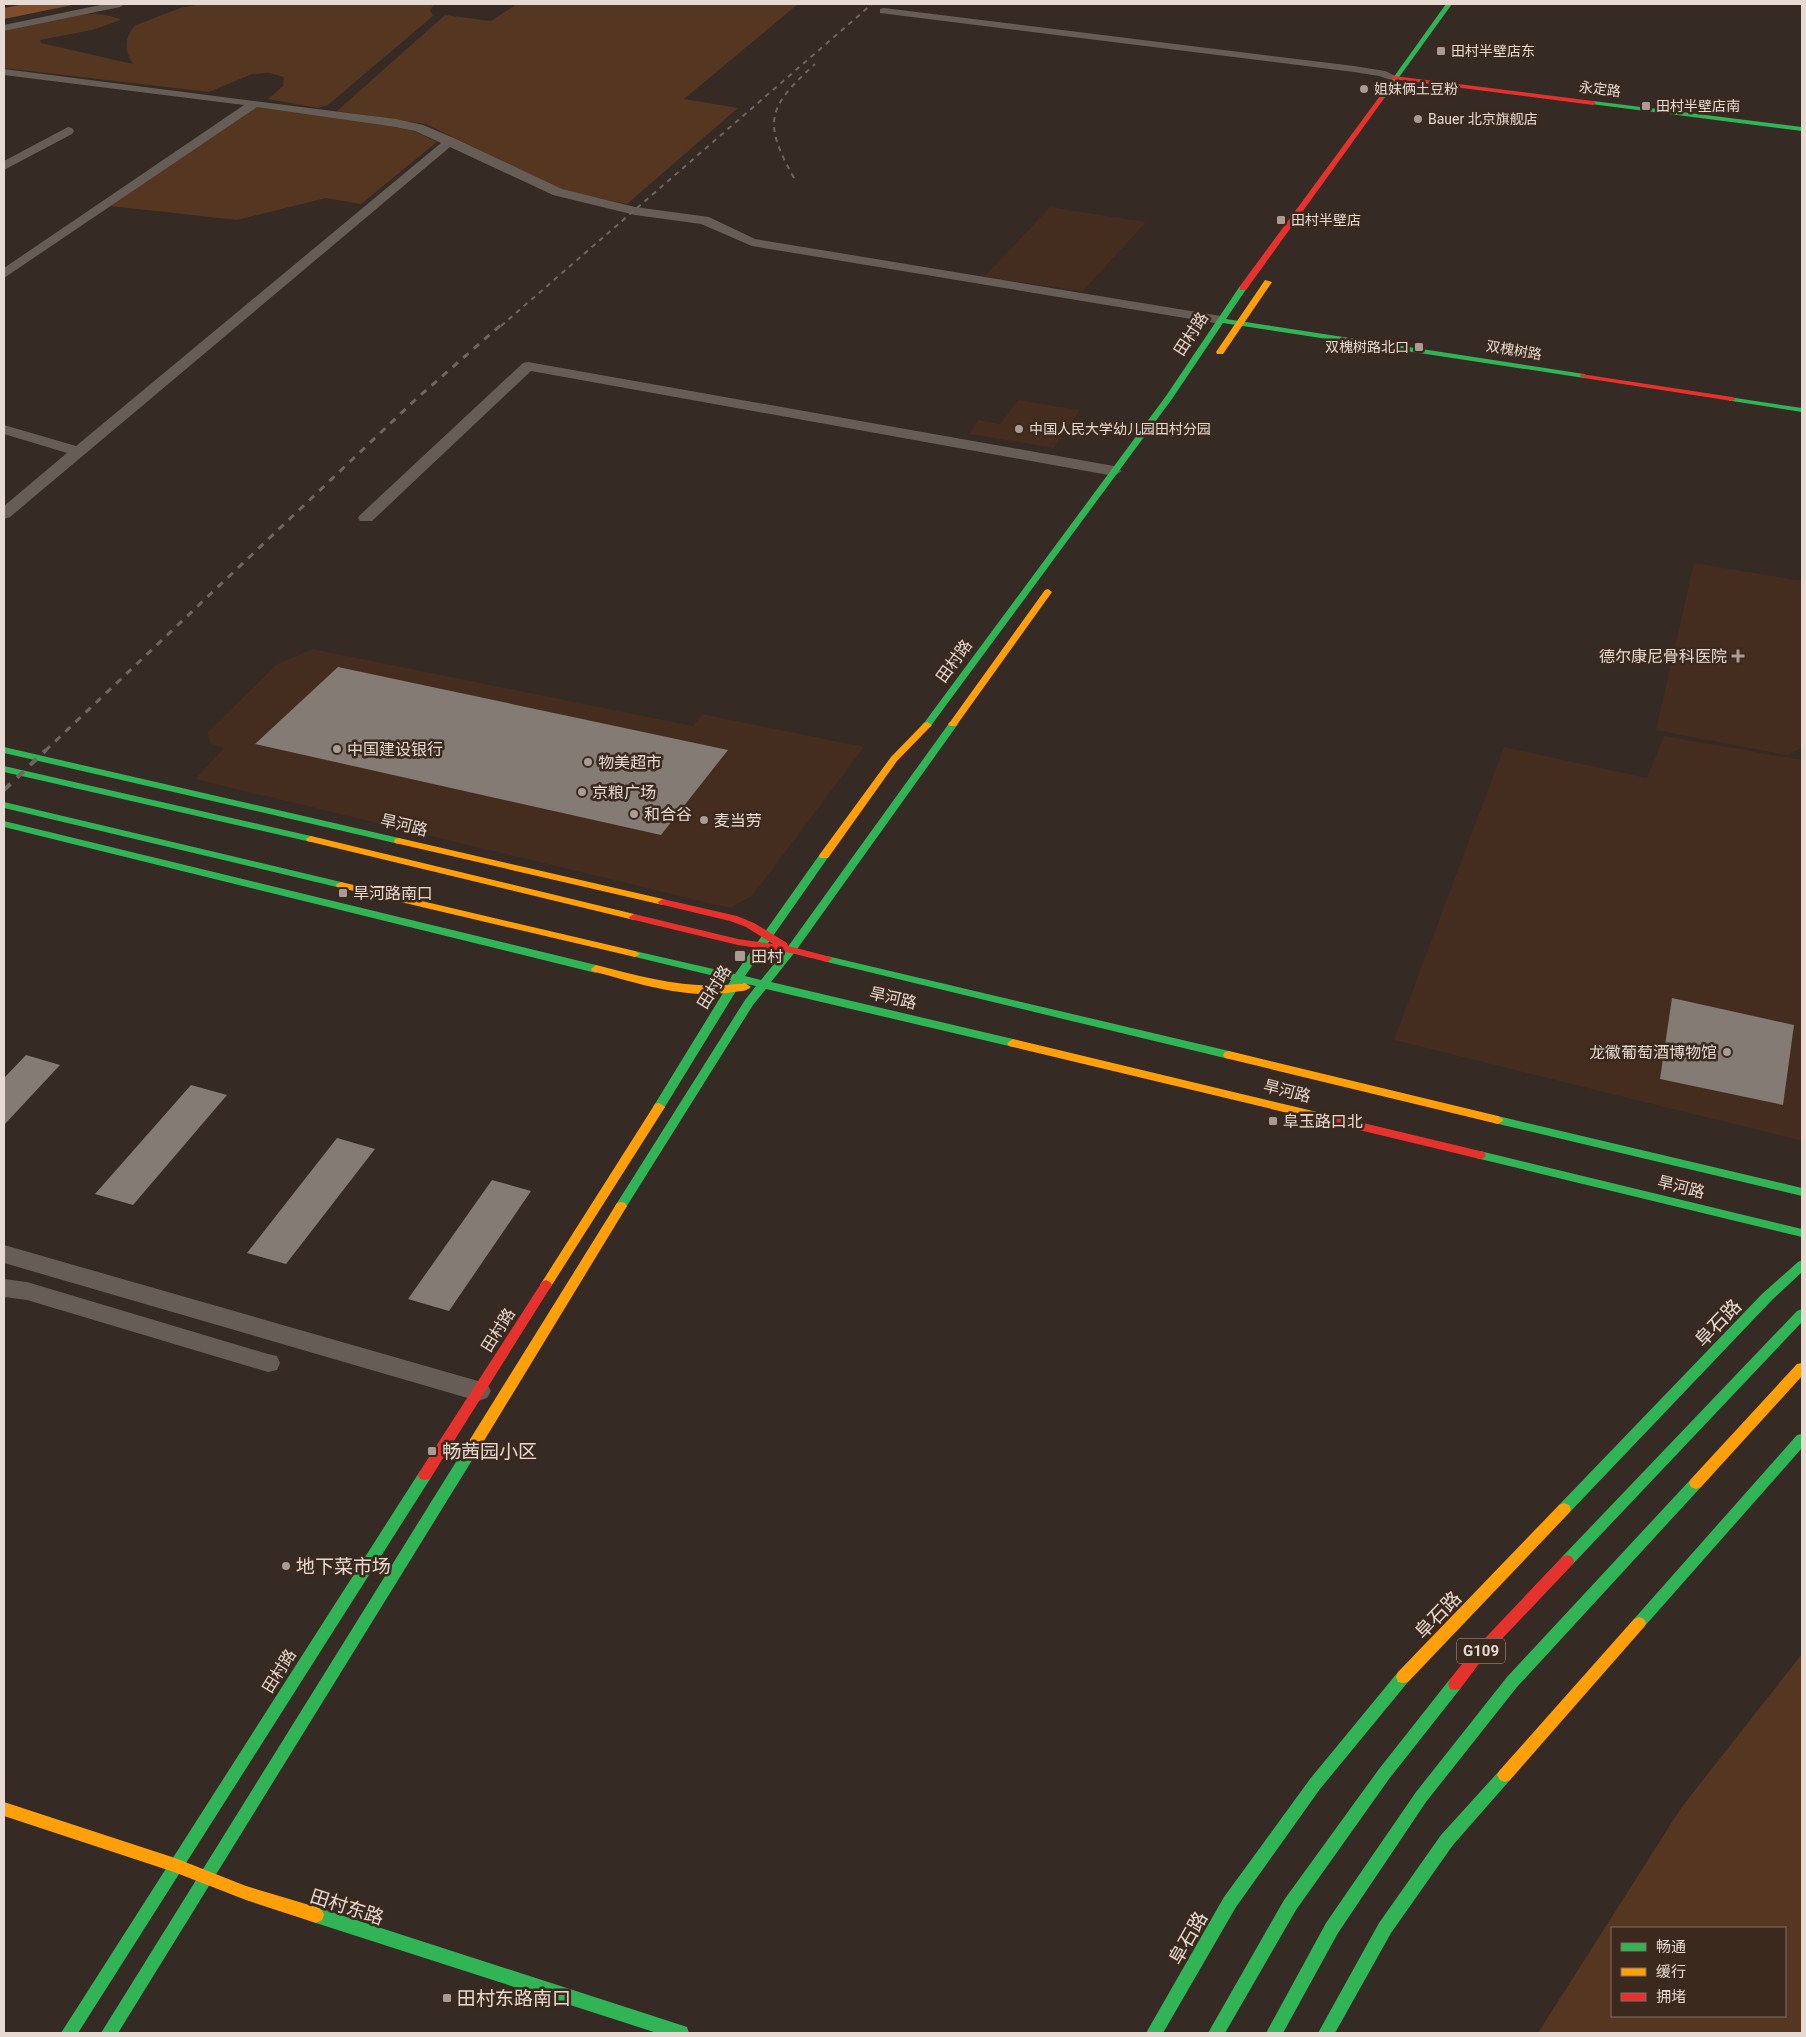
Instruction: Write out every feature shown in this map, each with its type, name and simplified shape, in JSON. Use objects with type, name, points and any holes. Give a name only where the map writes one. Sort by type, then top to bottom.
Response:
[{"type":"main road","name":"田村路","points":[[69,2033],[739,977],[894,758],[921,732],[1169,397],[1261,259],[1309,199],[1394,78],[1449,4]]},
{"type":"main road","points":[[1406,85],[1463,4]]},
{"type":"main road","name":"永定路","points":[[1394,78],[1406,85],[1802,129]]},
{"type":"main road","name":"田村路","points":[[1211,363],[1273,274]]},
{"type":"main road","name":"双槐树路","points":[[1222,320],[1802,410]]},
{"type":"main road","points":[[109,2033],[207,1878],[652,1155],[764,984],[791,950],[1056,581]]},
{"type":"main road","name":"旱河路","points":[[4,750],[733,918],[768,935],[791,950]]},
{"type":"main road","name":"旱河路","points":[[4,769],[383,856],[517,890],[760,947],[791,950],[1802,1192]]},
{"type":"main road","name":"旱河路","points":[[4,805],[739,977],[1802,1233]]},
{"type":"main road","name":"旱河路","points":[[4,824],[684,990],[731,990],[764,984]]},
{"type":"main road","points":[[413,843],[517,890]]},
{"type":"main road","points":[[341,906],[476,916]]},
{"type":"main road","name":"阜石路","points":[[1154,2033],[1230,1902],[1315,1784],[1396,1684],[1767,1297],[1802,1265]]},
{"type":"main road","name":"G109","points":[[1216,2033],[1290,1905],[1384,1774],[1476,1657],[1802,1314]]},
{"type":"main road","name":"G109","points":[[1274,2033],[1332,1928],[1420,1797],[1512,1682],[1802,1368]]},
{"type":"main road","points":[[1326,2033],[1385,1928],[1447,1840],[1802,1438]]},
{"type":"main road","name":"田村东路","points":[[4,1809],[175,1865],[207,1878],[681,2033]]},
{"type":"street","points":[[4,28],[120,4]]},
{"type":"street","points":[[884,11],[1354,69],[1381,73],[1394,78]]},
{"type":"street","points":[[4,72],[255,103],[396,123],[419,128],[558,192],[635,211],[704,220],[752,242],[1222,320]]},
{"type":"street","points":[[4,274],[255,103]]},
{"type":"street","points":[[4,166],[68,131]]},
{"type":"street","points":[[4,514],[312,255],[450,142]]},
{"type":"street","points":[[366,518],[528,366],[1114,471]]},
{"type":"street","points":[[4,429],[79,452]]},
{"type":"street","points":[[4,1254],[478,1391]]},
{"type":"street","points":[[4,1288],[27,1291],[268,1363]]},
{"type":"shaded area","points":[[24,4],[77,4],[4,19],[4,8]]},
{"type":"shaded area","points":[[201,4],[434,4],[430,10],[433,16],[328,105],[318,108],[268,99],[283,86],[284,77],[269,73],[252,74],[209,92],[4,68],[4,31],[47,20],[94,14],[121,20],[92,30],[40,40],[41,43],[133,64],[128,54],[127,39],[136,25],[180,8]]},
{"type":"shaded area","points":[[517,4],[798,4],[684,99],[738,108],[627,204],[562,190],[426,124],[337,111],[445,15],[491,21]]},
{"type":"shaded area","points":[[255,106],[405,127],[437,142],[361,204],[326,198],[237,220],[110,206]]},
{"type":"shaded area","points":[[1050,207],[1146,222],[1083,291],[984,277]]},
{"type":"shaded area","name":"中国人民大学幼儿园田村分园","points":[[1018,400],[1080,410],[1054,448],[969,434],[978,420],[1000,424]]},
{"type":"shaded area","name":"德尔康尼骨科医院","points":[[1694,563],[1802,581],[1802,748],[1787,755],[1656,730]]},
{"type":"shaded area","name":"京粮广场","points":[[313,649],[693,726],[702,714],[864,747],[753,895],[730,908],[195,779],[224,748],[211,744],[207,733],[277,664]]},
{"type":"shaded area","points":[[1664,736],[1802,760],[1802,1141],[1394,1040],[1504,747],[1647,778]]},
{"type":"shaded area","points":[[1802,1654],[1802,2033],[1538,2033],[1681,1808]]},
{"type":"building","name":"京粮广场","points":[[338,667],[728,750],[661,835],[255,744]]},
{"type":"building","name":"龙徽葡萄酒博物馆","points":[[1672,998],[1794,1025],[1783,1105],[1660,1079]]},
{"type":"building","points":[[26,1055],[60,1065],[4,1125],[4,1078]]},
{"type":"building","points":[[191,1085],[227,1095],[133,1205],[95,1194]]},
{"type":"building","points":[[337,1138],[375,1149],[286,1264],[247,1253]]},
{"type":"building","points":[[492,1180],[531,1191],[449,1311],[408,1299]]},
{"type":"railway","points":[[501,326],[872,4]]},
{"type":"railway","points":[[794,178],[777,142],[774,128],[775,116],[779,104],[787,92],[815,64]]},
{"type":"railway","points":[[45,751],[415,400],[502,324]]},
{"type":"railway","points":[[4,790],[46,750]]},
{"type":"traffic: fast","points":[[1390,86],[1449,4]]},
{"type":"traffic: fast","points":[[1593,103],[1802,129]]},
{"type":"traffic: fast","points":[[927,725],[1169,397],[1243,288]]},
{"type":"traffic: fast","points":[[1226,321],[1584,376]]},
{"type":"traffic: fast","points":[[1732,399],[1802,410]]},
{"type":"traffic: fast","points":[[621,1206],[749,1003],[791,950],[953,724]]},
{"type":"traffic: fast","points":[[4,750],[399,841]]},
{"type":"traffic: fast","points":[[4,769],[311,839]]},
{"type":"traffic: fast","points":[[4,805],[341,885]]},
{"type":"traffic: fast","points":[[4,824],[596,969]]},
{"type":"traffic: fast","points":[[659,1107],[739,977],[824,856]]},
{"type":"traffic: fast","points":[[635,954],[1013,1043]]},
{"type":"traffic: fast","points":[[827,959],[1229,1055]]},
{"type":"traffic: fast","points":[[1498,1120],[1802,1192]]},
{"type":"traffic: fast","points":[[1480,1155],[1802,1233]]},
{"type":"traffic: fast","points":[[1564,1509],[1767,1297],[1802,1265]]},
{"type":"traffic: fast","points":[[1567,1561],[1802,1314]]},
{"type":"traffic: fast","points":[[1639,1623],[1802,1439]]},
{"type":"traffic: fast","points":[[109,2033],[474,1445]]},
{"type":"traffic: fast","points":[[69,2033],[425,1475]]},
{"type":"traffic: fast","points":[[1274,2033],[1332,1928],[1421,1797],[1512,1682],[1696,1483]]},
{"type":"traffic: fast","points":[[1154,2033],[1230,1902],[1315,1784],[1403,1677]]},
{"type":"traffic: fast","points":[[1216,2033],[1290,1905],[1384,1774],[1455,1684]]},
{"type":"traffic: fast","points":[[1326,2033],[1385,1928],[1447,1840],[1505,1775]]},
{"type":"traffic: fast","points":[[316,1915],[681,2033]]},
{"type":"traffic: slow","points":[[1220,352],[1268,282]]},
{"type":"traffic: slow","points":[[953,724],[1048,592]]},
{"type":"traffic: slow","points":[[824,856],[894,759],[927,725]]},
{"type":"traffic: slow","points":[[311,839],[634,917]]},
{"type":"traffic: slow","points":[[399,841],[663,902]]},
{"type":"traffic: slow","points":[[341,885],[635,954]]},
{"type":"traffic: slow","points":[[596,969],[670,987],[707,991],[745,987]]},
{"type":"traffic: slow","points":[[1013,1043],[1334,1120]]},
{"type":"traffic: slow","points":[[1229,1055],[1498,1120]]},
{"type":"traffic: slow","points":[[546,1285],[659,1107]]},
{"type":"traffic: slow","points":[[474,1445],[621,1206]]},
{"type":"traffic: slow","points":[[1696,1483],[1802,1368]]},
{"type":"traffic: slow","points":[[1403,1677],[1564,1509]]},
{"type":"traffic: slow","points":[[1505,1775],[1639,1623]]},
{"type":"traffic: slow","points":[[4,1809],[175,1865],[246,1893],[316,1915]]},
{"type":"traffic: jam","points":[[1394,78],[1593,103]]},
{"type":"traffic: jam","points":[[1243,288],[1390,86]]},
{"type":"traffic: jam","points":[[1584,376],[1732,399]]},
{"type":"traffic: jam","points":[[663,902],[733,918],[750,925],[783,945]]},
{"type":"traffic: jam","points":[[634,917],[738,942],[791,950],[827,959]]},
{"type":"traffic: jam","points":[[1334,1120],[1480,1155]]},
{"type":"traffic: jam","points":[[425,1475],[546,1285]]},
{"type":"traffic: jam","points":[[1455,1684],[1476,1657],[1567,1561]]},
{"type":"place","name":"田村半壁店东","points":[[1441,51]]},
{"type":"place","name":"姐妹俩土豆粉","points":[[1364,89]]},
{"type":"place","name":"田村半壁店南","points":[[1646,106]]},
{"type":"place","name":"Bauer 北京旗舰店","points":[[1418,119]]},
{"type":"place","name":"田村半壁店","points":[[1281,220]]},
{"type":"place","name":"双槐树路北口","points":[[1419,347]]},
{"type":"place","name":"中国人民大学幼儿园田村分园","points":[[1019,429]]},
{"type":"place","name":"德尔康尼骨科医院","points":[[1738,656]]},
{"type":"place","name":"中国建设银行","points":[[337,749]]},
{"type":"place","name":"物美超市","points":[[588,762]]},
{"type":"place","name":"京粮广场","points":[[582,792]]},
{"type":"place","name":"和合谷","points":[[634,814]]},
{"type":"place","name":"麦当劳","points":[[704,820]]},
{"type":"place","name":"旱河路南口","points":[[343,893]]},
{"type":"place","name":"田村","points":[[740,956]]},
{"type":"place","name":"龙徽葡萄酒博物馆","points":[[1727,1052]]},
{"type":"place","name":"阜玉路口北","points":[[1273,1121]]},
{"type":"place","name":"畅茜园小区","points":[[432,1451]]},
{"type":"place","name":"地下菜市场","points":[[286,1566]]},
{"type":"place","name":"田村东路南口","points":[[447,1998]]}]
